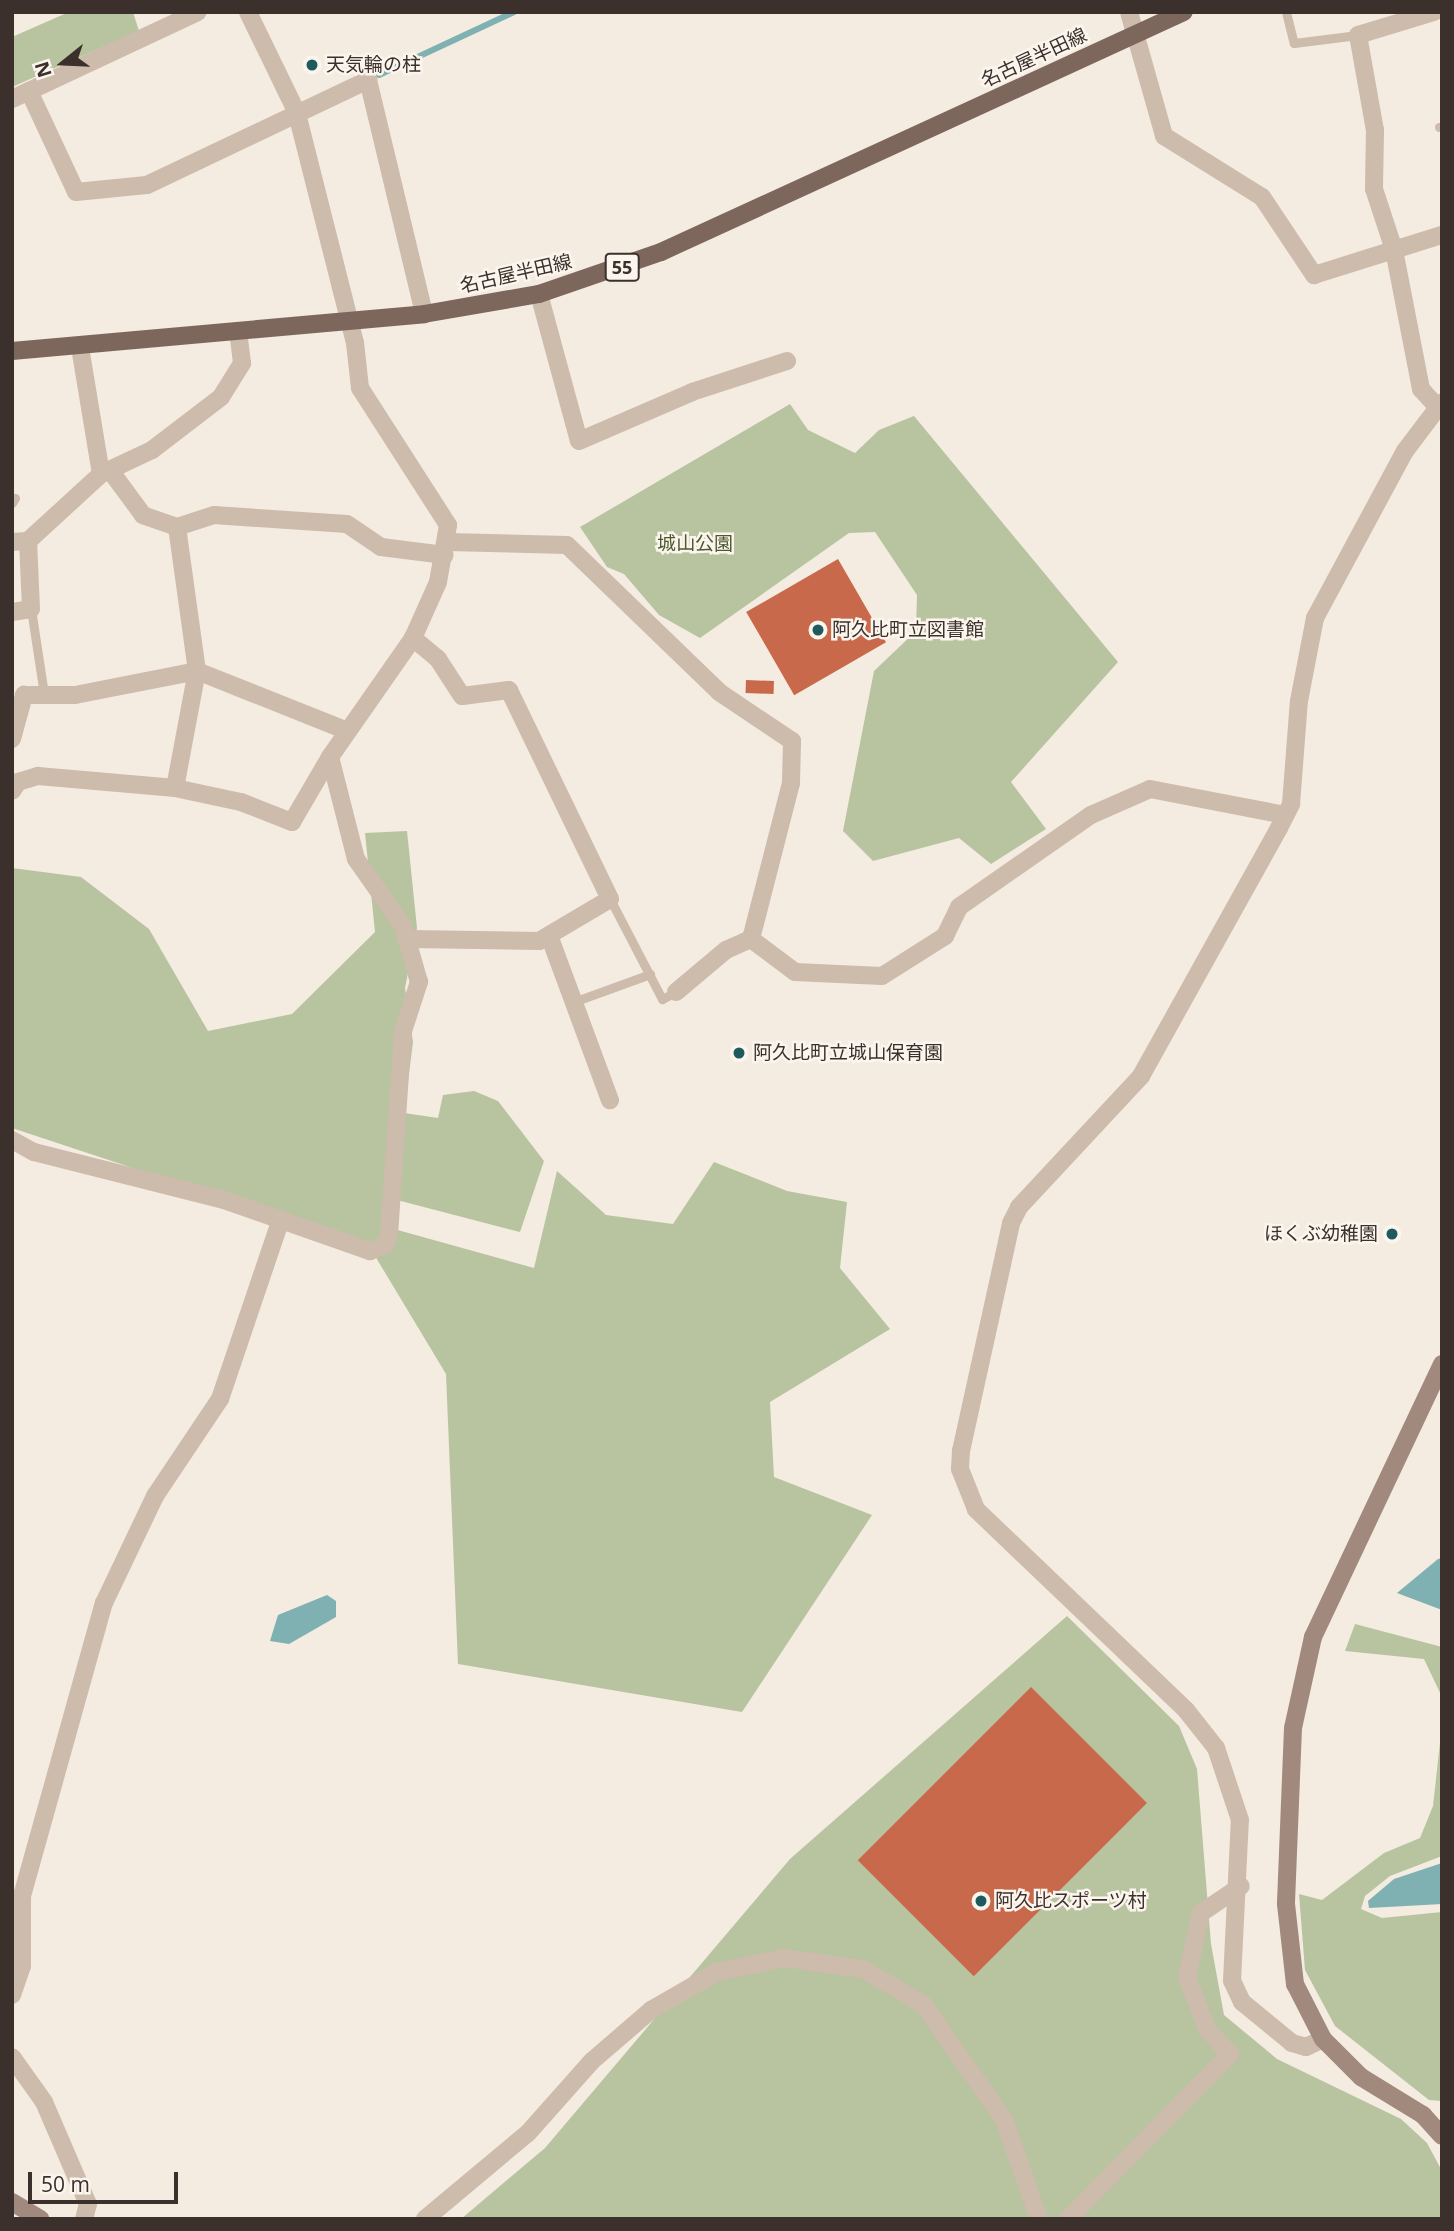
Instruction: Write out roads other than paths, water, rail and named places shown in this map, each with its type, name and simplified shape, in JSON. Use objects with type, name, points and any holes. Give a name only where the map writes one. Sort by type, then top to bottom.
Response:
[{"type":"main road","name":"名古屋半田線","points":[[12,351],[424,314],[539,294],[661,252],[1184,12]]},
{"type":"street","points":[[12,99],[198,12]]},
{"type":"street","points":[[12,791],[18,782],[38,776],[175,788],[241,802],[292,822],[345,730],[413,638],[445,549],[445,512],[359,388],[348,321],[297,113],[248,12]]},
{"type":"street","points":[[1129,12],[1133,36],[1164,136],[1262,197],[1314,275],[1442,234]]},
{"type":"street","points":[[1322,2039],[1306,2047],[1292,2042],[1242,2002],[1229,1963],[1241,1886],[1240,1820],[1216,1748],[1186,1710],[994,1530],[976,1509],[961,1458],[979,1356],[1019,1207],[1141,1076],[1285,815],[1315,618],[1405,451],[1439,405],[1421,389],[1394,250],[1374,189],[1375,130],[1358,36],[1434,12]]},
{"type":"street","points":[[29,91],[76,192],[147,186],[368,80],[424,314]]},
{"type":"street","points":[[539,294],[579,441],[787,361]]},
{"type":"street","points":[[12,612],[31,609],[20,542],[107,473],[221,397],[242,363],[238,331]]},
{"type":"street","points":[[80,347],[107,473],[143,515],[177,527],[214,515],[347,524],[382,547],[445,549],[567,545],[719,692],[792,741],[791,783],[751,939]]},
{"type":"street","points":[[175,788],[197,671],[177,527]]},
{"type":"street","points":[[409,939],[517,944],[550,938],[610,899],[509,690],[462,696],[438,659],[413,638]]},
{"type":"street","points":[[12,740],[24,695],[75,695],[197,671],[345,730]]},
{"type":"street","points":[[12,1140],[34,1153],[281,1219],[370,1251],[385,1245],[402,1031],[419,982],[409,939],[356,859],[330,757]]},
{"type":"street","points":[[751,939],[795,972],[882,975],[945,936],[960,907],[1111,803],[1150,789],[1285,815]]},
{"type":"street","points":[[550,938],[576,1002],[610,1100]]},
{"type":"street","points":[[676,992],[726,950],[751,939]]},
{"type":"street","points":[[12,1995],[22,1966],[22,1896],[104,1603],[155,1496],[220,1399],[281,1219]]},
{"type":"street","points":[[1442,1364],[1324,1609],[1297,1699],[1290,1756],[1288,1948],[1299,1994],[1322,2039],[1361,2077],[1423,2115],[1442,2136]]},
{"type":"street","points":[[1069,2219],[1230,2054],[1207,2029],[1187,1978],[1201,1913],[1241,1886]]},
{"type":"street","points":[[425,2219],[528,2133],[592,2061],[650,2010],[716,1972],[784,1958],[863,1969],[924,2006],[1004,2120],[1040,2219]]},
{"type":"street","points":[[12,2057],[50,2115],[88,2204],[85,2219]]},
{"type":"street","points":[[12,2202],[40,2219]]},
{"type":"lane","points":[[1286,12],[1294,43],[1358,36]]},
{"type":"lane","points":[[31,609],[44,694]]},
{"type":"lane","points":[[610,899],[662,999],[676,992]]},
{"type":"lane","points":[[576,1002],[650,974]]},
{"type":"water","points":[[1442,1558],[1442,1610],[1397,1593],[1438,1559]]},
{"type":"water","points":[[327,1595],[336,1601],[336,1617],[289,1644],[270,1641],[278,1615]]},
{"type":"water","points":[[1442,1863],[1442,1904],[1369,1908],[1368,1901],[1394,1879]]},
{"type":"waterway","points":[[379,75],[514,12]]},
{"type":"place","name":"天気輪の柱","points":[[312,65]]},
{"type":"place","name":"阿久比町立図書館","points":[[818,630]]},
{"type":"place","name":"阿久比町立城山保育園","points":[[739,1053]]},
{"type":"place","name":"ほくぶ幼稚園","points":[[1392,1234]]},
{"type":"place","name":"阿久比スポーツ村","points":[[981,1901]]},
{"type":"park label","name":"城山公園","points":[[695,544]]}]
